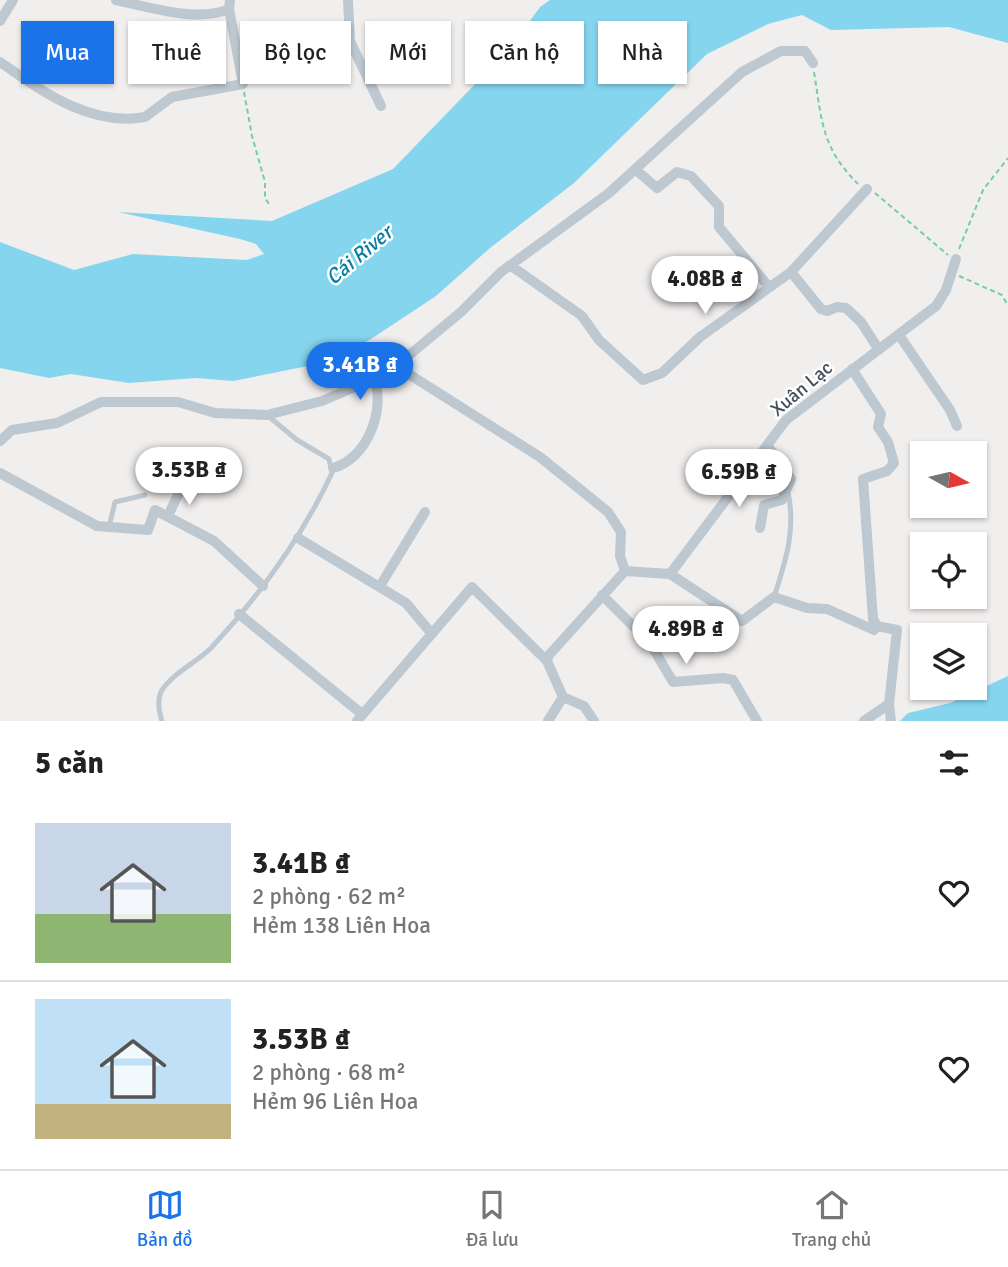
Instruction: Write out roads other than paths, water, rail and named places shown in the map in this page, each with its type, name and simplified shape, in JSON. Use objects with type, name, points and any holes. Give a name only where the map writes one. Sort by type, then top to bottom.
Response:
[{"type":"street","points":[[0,21],[13,0]]},
{"type":"street","points":[[0,62],[74,108],[89,114],[138,118],[149,115],[163,101],[172,97],[243,84],[230,5],[215,14],[120,0]]},
{"type":"street","points":[[348,0],[350,41],[381,106]]},
{"type":"street","points":[[0,441],[12,430],[57,423],[95,404],[109,401],[178,402],[215,413],[267,415],[322,401],[374,378],[396,366],[461,312],[510,265],[636,170],[718,92],[755,64],[781,51],[797,49],[804,51],[813,63]]},
{"type":"street","points":[[636,170],[657,188],[680,171],[691,176],[719,206],[719,227],[769,287]]},
{"type":"street","points":[[510,265],[582,316],[599,340],[647,380],[662,373],[700,337],[791,272],[867,189]]},
{"type":"street","name":"Xuân Lạc","points":[[670,574],[786,420],[941,300],[956,259]]},
{"type":"street","points":[[791,272],[821,309],[827,311],[837,307],[850,312],[879,350]]},
{"type":"street","points":[[899,335],[950,410],[957,426]]},
{"type":"street","points":[[396,366],[540,457],[608,512],[621,532],[620,556],[625,571]]},
{"type":"street","points":[[852,369],[881,414],[878,427],[888,442],[894,463],[887,471],[863,479],[871,606],[877,626]]},
{"type":"street","points":[[333,468],[355,458],[364,446],[379,391],[374,378]]},
{"type":"street","points":[[760,528],[764,505],[782,500],[788,492],[789,474],[768,445]]},
{"type":"street","points":[[0,472],[97,526],[148,530],[155,510],[215,541],[263,586]]},
{"type":"street","points":[[168,516],[183,484]]},
{"type":"street","points":[[380,586],[425,512]]},
{"type":"street","points":[[298,538],[406,603],[432,634]]},
{"type":"street","points":[[625,571],[670,574],[742,621],[774,597],[807,608],[827,609],[874,629],[877,626],[897,630],[889,704],[891,721]]},
{"type":"street","points":[[547,661],[552,650],[625,571]]},
{"type":"street","points":[[239,614],[360,718],[472,587],[547,661],[563,697],[584,706],[594,721]]},
{"type":"street","points":[[602,595],[650,643],[673,681],[723,678],[733,680],[757,721]]},
{"type":"street","points":[[548,721],[563,697]]},
{"type":"street","points":[[864,721],[889,704]]},
{"type":"lane","points":[[162,721],[158,710],[162,691],[210,649],[263,586],[298,538],[333,468],[329,459],[297,440],[267,415]]},
{"type":"lane","points":[[774,597],[784,568],[793,518],[788,492]]},
{"type":"lane","points":[[109,527],[115,502],[145,495]]},
{"type":"water","name":"Cái River","points":[[550,0],[1008,0],[1008,43],[949,27],[831,30],[802,15],[768,24],[707,54],[687,73],[687,21],[598,21],[598,84],[676,84],[574,183],[490,248],[436,296],[371,339],[328,362],[233,381],[196,378],[129,383],[71,374],[49,378],[0,368],[0,242],[74,270],[133,254],[247,260],[264,254],[256,244],[240,239],[118,212],[272,221],[393,169],[475,84],[584,84],[584,21],[530,21],[540,7]]},
{"type":"water","points":[[1008,676],[1008,721],[900,721],[908,713],[956,700],[987,700],[987,686]]}]
